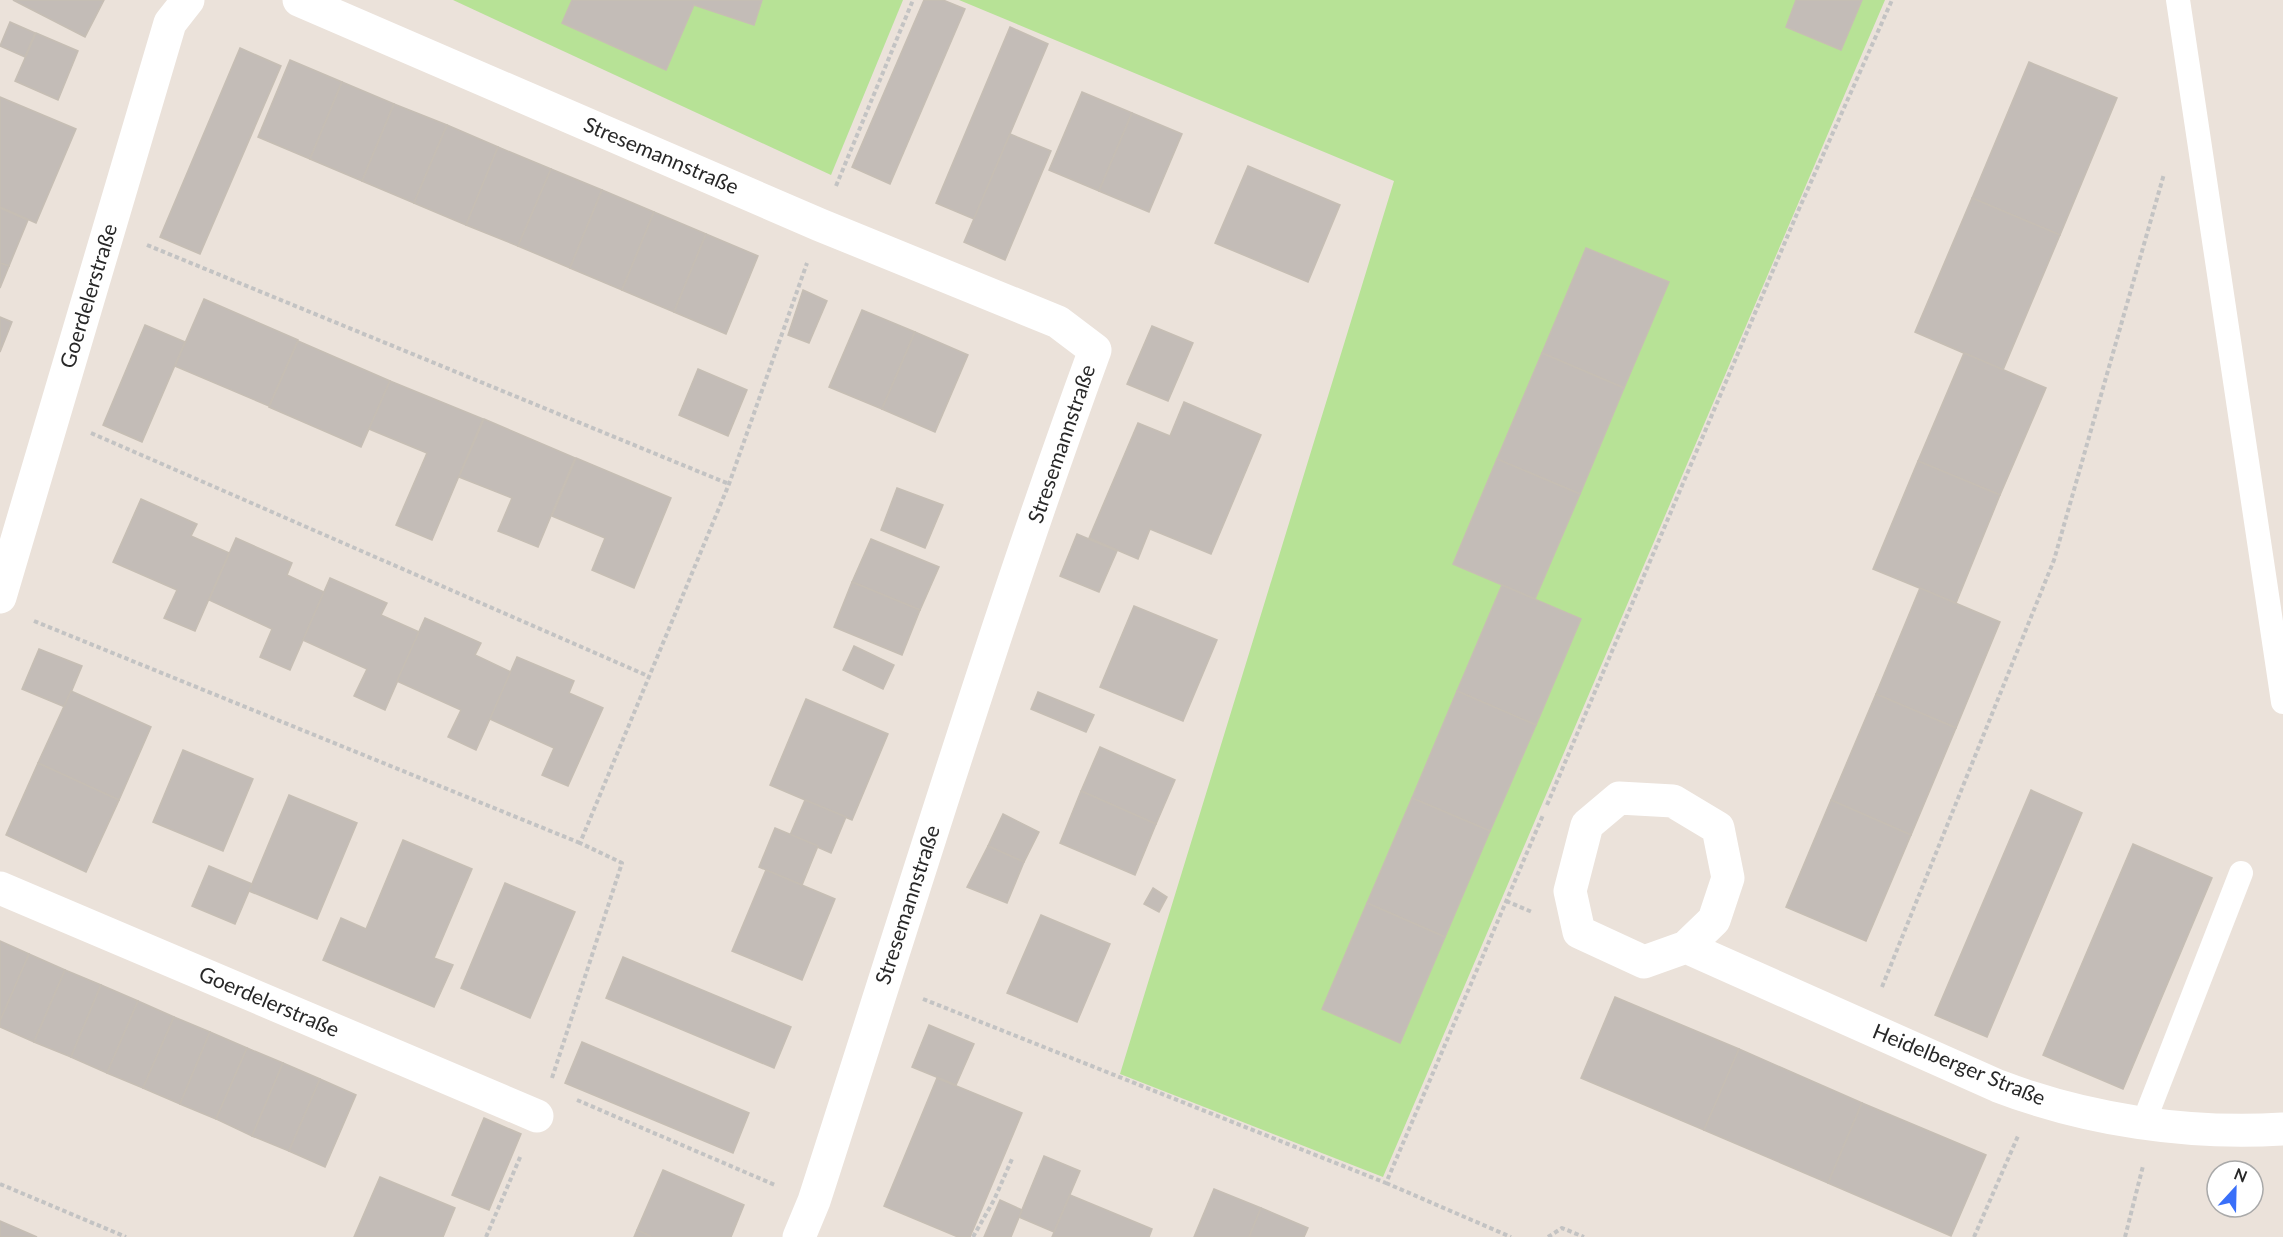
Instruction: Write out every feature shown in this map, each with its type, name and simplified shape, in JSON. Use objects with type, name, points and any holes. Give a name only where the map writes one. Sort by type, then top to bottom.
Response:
[{"type":"street","name":"Goerdelerstraße","points":[[0,597],[170,23],[188,0]]},
{"type":"street","name":"Stresemannstraße","points":[[299,0],[820,225],[1058,322],[1095,350],[1054,463],[883,983],[810,1226]]},
{"type":"street","points":[[1619,798],[1673,801],[1718,828],[1728,878],[1714,920],[1686,947],[1644,962],[1579,932],[1570,891],[1587,825],[1619,798]]},
{"type":"street","name":"Goerdelerstraße","points":[[0,888],[543,1102]]},
{"type":"street","name":"Heidelberger Straße","points":[[1686,947],[1998,1086],[2033,1099],[2144,1124],[2246,1131],[2283,1129]]},
{"type":"lane","points":[[2178,0],[2283,702]]},
{"type":"lane","points":[[2144,1124],[2241,873]]},
{"type":"path","points":[[580,843],[729,484],[820,225],[913,0]]},
{"type":"path","points":[[1386,1183],[1799,209],[1892,0]]},
{"type":"path","points":[[1866,1027],[2054,560],[2164,171]]},
{"type":"path","points":[[109,230],[729,484]]},
{"type":"path","points":[[53,417],[648,676]]},
{"type":"path","points":[[33,621],[580,843],[622,863],[543,1102],[486,1237]]},
{"type":"path","points":[[883,983],[1386,1183],[1511,1237]]},
{"type":"path","points":[[1974,1237],[2033,1099]]},
{"type":"path","points":[[543,1102],[810,1226]]},
{"type":"path","points":[[973,1237],[994,1200],[1012,1159]]},
{"type":"path","points":[[2125,1237],[2145,1159]]},
{"type":"path","points":[[0,1184],[126,1237]]},
{"type":"path","points":[[1548,1237],[1562,1228],[1584,1237]]},
{"type":"green space","points":[[453,0],[903,0],[831,175]]},
{"type":"green space","points":[[959,0],[1885,0],[1383,1177],[1120,1074],[1394,181]]},
{"type":"building","points":[[13,0],[104,0],[85,37]]},
{"type":"building","points":[[572,0],[762,0],[754,25],[694,5],[666,70],[562,23]]},
{"type":"building","points":[[924,0],[943,0],[965,9],[890,184],[852,167]]},
{"type":"building","points":[[1796,0],[1862,0],[1841,50],[1786,27]]},
{"type":"building","points":[[10,22],[35,33],[25,57],[0,46]]},
{"type":"building","points":[[1010,27],[1048,44],[974,219],[936,203]]},
{"type":"building","points":[[36,33],[78,51],[58,100],[15,81]]},
{"type":"building","points":[[240,48],[281,66],[200,254],[160,237]]},
{"type":"building","points":[[290,60],[342,82],[310,159],[258,137]]},
{"type":"building","points":[[2029,62],[2117,98],[2060,235],[1972,198]]},
{"type":"building","points":[[342,82],[394,104],[362,181],[310,159]]},
{"type":"building","points":[[1082,92],[1132,113],[1099,191],[1049,170]]},
{"type":"building","points":[[0,97],[76,129],[36,223],[0,207]]},
{"type":"building","points":[[394,104],[447,125],[414,203],[362,181]]},
{"type":"building","points":[[1132,113],[1182,134],[1149,212],[1099,191]]},
{"type":"building","points":[[447,125],[498,147],[466,225],[414,203]]},
{"type":"building","points":[[1010,134],[1051,151],[1005,260],[964,242]]},
{"type":"building","points":[[498,147],[551,169],[518,246],[466,225]]},
{"type":"building","points":[[1248,166],[1340,205],[1308,282],[1215,243]]},
{"type":"building","points":[[551,169],[602,190],[570,268],[518,246]]},
{"type":"building","points":[[602,190],[654,212],[622,290],[570,268]]},
{"type":"building","points":[[1972,198],[2060,235],[2003,370],[1915,332]]},
{"type":"building","points":[[0,208],[28,220],[9,266],[0,263]]},
{"type":"building","points":[[654,212],[706,234],[674,312],[622,290]]},
{"type":"building","points":[[706,234],[758,256],[726,334],[674,312]]},
{"type":"building","points":[[1586,248],[1669,282],[1624,388],[1542,353]]},
{"type":"building","points":[[0,263],[9,266],[0,288]]},
{"type":"building","points":[[803,290],[827,301],[809,343],[788,335]]},
{"type":"building","points":[[204,299],[298,340],[269,406],[175,366]]},
{"type":"building","points":[[862,310],[915,332],[882,409],[829,387]]},
{"type":"building","points":[[0,317],[12,322],[0,352]]},
{"type":"building","points":[[145,325],[185,342],[142,442],[103,425]]},
{"type":"building","points":[[1152,326],[1193,343],[1168,401],[1127,384]]},
{"type":"building","points":[[915,332],[968,355],[935,432],[882,409]]},
{"type":"building","points":[[298,341],[390,381],[361,447],[269,407]]},
{"type":"building","points":[[1542,353],[1624,388],[1580,494],[1497,459]]},
{"type":"building","points":[[1964,353],[2046,388],[2000,495],[1918,461]]},
{"type":"building","points":[[698,369],[747,390],[728,436],[679,415]]},
{"type":"building","points":[[390,381],[483,419],[432,540],[396,525],[427,453],[369,429]]},
{"type":"building","points":[[1184,402],[1261,435],[1211,554],[1150,529],[1138,559],[1089,538],[1138,423],[1170,436]]},
{"type":"building","points":[[484,419],[575,458],[538,547],[498,531],[512,498],[459,477]]},
{"type":"building","points":[[576,458],[671,498],[634,588],[592,570],[605,538],[552,516]]},
{"type":"building","points":[[1497,459],[1580,494],[1535,599],[1453,564]]},
{"type":"building","points":[[1918,461],[2000,495],[1956,603],[1873,569]]},
{"type":"building","points":[[897,488],[943,505],[925,548],[881,530]]},
{"type":"building","points":[[141,499],[197,524],[191,536],[229,553],[195,631],[164,618],[177,590],[113,562]]},
{"type":"building","points":[[1077,534],[1117,551],[1099,592],[1060,576]]},
{"type":"building","points":[[236,538],[292,563],[287,575],[324,592],[290,670],[260,657],[272,629],[209,600]]},
{"type":"building","points":[[871,539],[939,567],[920,610],[852,582]]},
{"type":"building","points":[[330,578],[387,603],[381,615],[419,632],[385,710],[354,696],[367,669],[303,640]]},
{"type":"building","points":[[852,582],[920,610],[902,655],[834,627]]},
{"type":"building","points":[[1502,585],[1581,619],[1536,725],[1457,691]]},
{"type":"building","points":[[1920,588],[2000,622],[1956,728],[1876,694]]},
{"type":"building","points":[[1134,606],[1217,640],[1183,721],[1100,687]]},
{"type":"building","points":[[425,618],[481,643],[475,655],[511,672],[476,750],[448,737],[461,710],[397,681]]},
{"type":"building","points":[[854,646],[894,665],[883,689],[843,670]]},
{"type":"building","points":[[39,649],[82,666],[65,707],[22,689]]},
{"type":"building","points":[[517,657],[574,681],[569,693],[603,708],[568,786],[542,775],[554,748],[490,719]]},
{"type":"building","points":[[71,691],[151,727],[119,800],[38,763]]},
{"type":"building","points":[[1457,691],[1536,725],[1490,831],[1412,798]]},
{"type":"building","points":[[1038,692],[1094,715],[1086,732],[1031,709]]},
{"type":"building","points":[[1876,694],[1956,728],[1911,835],[1831,800]]},
{"type":"building","points":[[806,699],[888,734],[852,820],[770,785]]},
{"type":"building","points":[[1100,747],[1175,780],[1156,824],[1081,791]]},
{"type":"building","points":[[183,750],[253,779],[223,851],[153,822]]},
{"type":"building","points":[[38,763],[119,800],[86,872],[6,835]]},
{"type":"building","points":[[2031,790],[2082,813],[1987,1037],[1935,1015]]},
{"type":"building","points":[[1081,791],[1156,824],[1135,875],[1060,843]]},
{"type":"building","points":[[289,795],[357,823],[317,919],[249,891]]},
{"type":"building","points":[[1412,798],[1490,831],[1445,937],[1367,903]]},
{"type":"building","points":[[805,800],[846,817],[831,853],[790,835]]},
{"type":"building","points":[[1831,800],[1911,835],[1866,941],[1786,907]]},
{"type":"building","points":[[1003,814],[1039,832],[1024,862],[988,846]]},
{"type":"building","points":[[775,828],[818,846],[802,885],[759,867]]},
{"type":"building","points":[[403,840],[472,869],[434,958],[453,965],[434,1007],[323,960],[341,918],[366,929]]},
{"type":"building","points":[[2133,844],[2212,878],[2123,1089],[2043,1055]]},
{"type":"building","points":[[988,846],[1024,862],[1007,903],[967,887]]},
{"type":"building","points":[[209,866],[252,884],[235,924],[192,906]]},
{"type":"building","points":[[766,870],[835,899],[802,980],[732,951]]},
{"type":"building","points":[[505,883],[575,912],[530,1018],[461,988]]},
{"type":"building","points":[[1153,888],[1167,897],[1159,912],[1144,904]]},
{"type":"building","points":[[1367,903],[1445,937],[1400,1043],[1322,1009]]},
{"type":"building","points":[[1041,915],[1110,944],[1077,1022],[1007,993]]},
{"type":"building","points":[[0,941],[29,954],[0,1021]]},
{"type":"building","points":[[29,954],[65,970],[34,1042],[0,1027],[0,1021]]},
{"type":"building","points":[[623,957],[791,1027],[774,1068],[606,998]]},
{"type":"building","points":[[65,970],[101,985],[71,1057],[34,1042]]},
{"type":"building","points":[[101,985],[138,1001],[107,1073],[71,1057]]},
{"type":"building","points":[[1615,997],[1739,1049],[1704,1130],[1581,1078]]},
{"type":"building","points":[[138,1001],[174,1017],[143,1088],[107,1073]]},
{"type":"building","points":[[174,1017],[210,1032],[180,1104],[143,1088]]},
{"type":"building","points":[[929,1025],[974,1044],[956,1085],[912,1067]]},
{"type":"building","points":[[210,1032],[247,1048],[216,1119],[180,1104]]},
{"type":"building","points":[[582,1042],[749,1113],[733,1153],[565,1083]]},
{"type":"building","points":[[247,1048],[283,1063],[252,1136],[216,1119]]},
{"type":"building","points":[[1739,1049],[1862,1103],[1828,1183],[1704,1130]]},
{"type":"building","points":[[283,1063],[320,1079],[289,1151],[252,1136]]},
{"type":"building","points":[[937,1078],[1022,1113],[970,1237],[958,1237],[884,1206]]},
{"type":"building","points":[[320,1079],[356,1095],[325,1167],[289,1151]]},
{"type":"building","points":[[1862,1103],[1986,1155],[1951,1236],[1828,1183]]},
{"type":"building","points":[[484,1118],[521,1134],[489,1210],[452,1195]]},
{"type":"building","points":[[1044,1156],[1080,1171],[1054,1232],[1019,1217]]},
{"type":"building","points":[[663,1170],[744,1205],[731,1237],[652,1237],[637,1230]]},
{"type":"building","points":[[380,1177],[455,1208],[443,1237],[354,1237]]},
{"type":"building","points":[[1214,1189],[1261,1208],[1249,1237],[1194,1237]]},
{"type":"building","points":[[1070,1195],[1152,1229],[1149,1237],[1052,1237]]},
{"type":"building","points":[[1000,1200],[1022,1210],[1011,1237],[984,1237]]},
{"type":"building","points":[[1261,1208],[1308,1228],[1304,1237],[1249,1237]]},
{"type":"building","points":[[0,1221],[37,1237],[0,1237]]},
{"type":"building","points":[[637,1230],[652,1237],[634,1237]]}]
